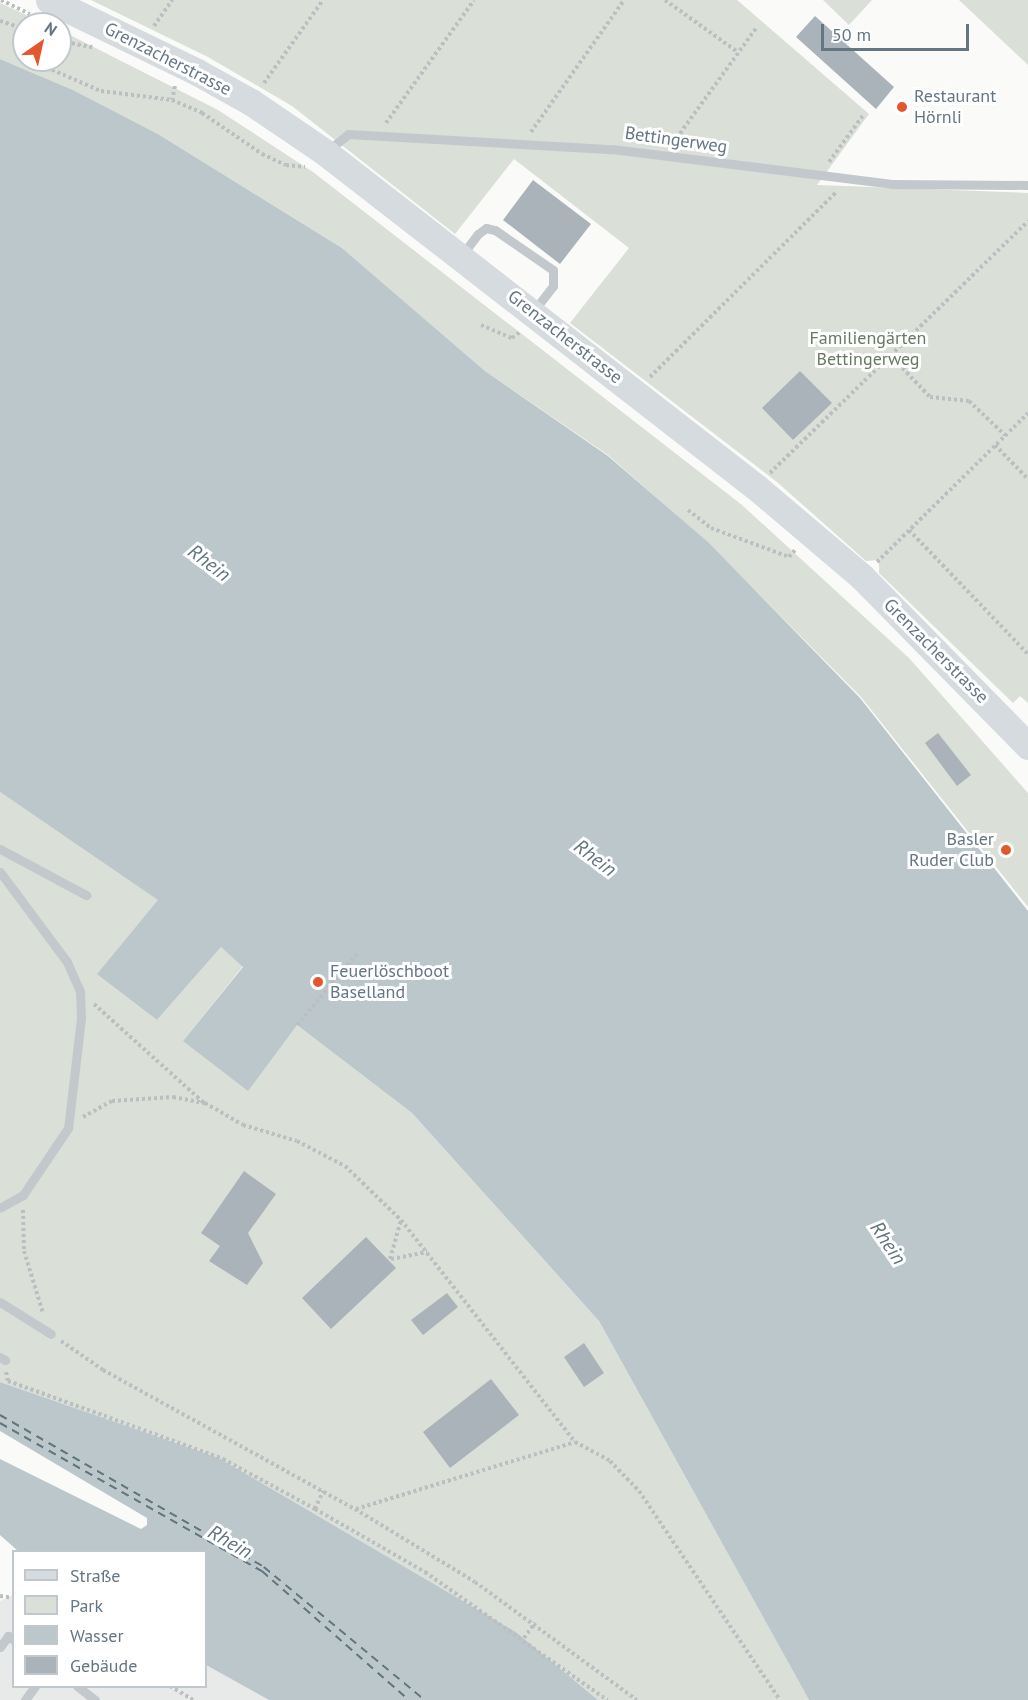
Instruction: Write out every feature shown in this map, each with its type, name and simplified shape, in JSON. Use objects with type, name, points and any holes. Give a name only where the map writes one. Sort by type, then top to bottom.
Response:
[{"type":"main road","name":"Grenzacherstrasse","points":[[40,7],[206,76],[251,102],[320,161],[461,257],[527,321],[636,393],[756,487],[862,577],[1028,746]]},
{"type":"lane","name":"Bettingerweg","points":[[320,161],[348,134],[668,155],[841,180],[1028,185]]},
{"type":"lane","points":[[461,257],[478,234],[486,228],[495,230],[553,270],[552,286],[527,321]]},
{"type":"lane","points":[[0,849],[86,895]]},
{"type":"lane","points":[[0,872],[67,962],[80,991],[79,1055],[68,1128],[23,1195],[0,1208]]},
{"type":"lane","points":[[0,1302],[51,1334]]},
{"type":"lane","points":[[0,1647],[8,1636],[12,1639]]},
{"type":"lane","points":[[80,1688],[95,1700]]},
{"type":"path","points":[[1,0],[40,7]]},
{"type":"path","points":[[151,32],[172,0]]},
{"type":"path","points":[[260,89],[323,0]]},
{"type":"path","points":[[378,136],[474,0]]},
{"type":"path","points":[[522,145],[624,0]]},
{"type":"path","points":[[665,0],[738,52]]},
{"type":"path","points":[[668,155],[757,27]]},
{"type":"path","points":[[72,43],[91,47],[96,44]]},
{"type":"path","points":[[55,72],[101,91],[171,100],[202,112],[262,154],[286,165],[320,161]]},
{"type":"path","points":[[171,100],[176,82]]},
{"type":"path","points":[[818,178],[864,114]]},
{"type":"path","points":[[636,393],[840,188],[841,180]]},
{"type":"path","points":[[756,487],[1028,221]]},
{"type":"path","points":[[481,325],[512,338],[527,321]]},
{"type":"path","points":[[890,355],[930,397],[969,401],[1005,435]]},
{"type":"path","points":[[862,577],[1028,412]]},
{"type":"path","points":[[995,445],[1028,479]]},
{"type":"path","points":[[688,510],[711,528],[789,557],[794,551]]},
{"type":"path","points":[[909,530],[1028,654]]},
{"type":"path","points":[[297,1025],[357,954]]},
{"type":"path","points":[[80,991],[205,1104],[243,1125],[326,1152],[370,1187],[427,1252],[575,1442],[610,1461],[639,1491],[780,1700]]},
{"type":"path","points":[[68,1128],[112,1101],[173,1097],[205,1104]]},
{"type":"path","points":[[23,1195],[28,1269],[51,1334],[103,1370],[355,1509],[535,1623],[637,1700]]},
{"type":"path","points":[[401,1220],[390,1259],[427,1252]]},
{"type":"path","points":[[2,1359],[8,1381],[223,1459],[315,1509],[425,1572],[524,1638],[607,1700]]},
{"type":"path","points":[[355,1509],[575,1442]]},
{"type":"path","points":[[315,1509],[323,1491]]},
{"type":"path","points":[[524,1638],[535,1623]]},
{"type":"path","points":[[173,1688],[193,1700]]},
{"type":"shaded area","points":[[12,1595],[12,1688],[207,1688],[207,1666],[269,1700],[0,1700],[0,1601]]},
{"type":"green space","name":"Familiengärten Bettingerweg","points":[[91,0],[737,0],[869,114],[817,185],[1028,193],[1028,703],[1020,696],[1013,703],[879,573],[879,560],[866,561],[777,482],[570,323],[629,248],[514,159],[455,234],[292,106],[208,57]]},
{"type":"green space","points":[[823,0],[872,0],[849,25]]},
{"type":"green space","points":[[959,0],[1028,0],[1028,65]]},
{"type":"green space","points":[[0,3],[20,12],[12,12],[12,64],[0,59]]},
{"type":"green space","points":[[72,36],[218,110],[313,172],[742,505],[909,658],[1028,793],[1028,907],[861,697],[708,543],[608,455],[485,371],[342,248],[158,134],[73,90],[31,72],[72,72]]},
{"type":"green space","points":[[0,792],[159,900],[98,973],[157,1020],[221,947],[243,966],[183,1041],[297,1025],[412,1113],[599,1321],[809,1700],[598,1700],[516,1632],[219,1458],[0,1382]]},
{"type":"water","name":"Rhein","points":[[0,59],[12,64],[12,72],[31,72],[73,90],[158,134],[342,248],[485,371],[608,456],[709,543],[860,698],[1028,911],[1028,1700],[809,1700],[599,1321],[412,1113],[297,1025],[248,1091],[183,1041],[243,967],[221,947],[157,1020],[97,974],[158,900],[0,792]]},
{"type":"water","name":"Rhein","points":[[0,1382],[219,1458],[516,1632],[598,1700],[269,1700],[207,1666],[207,1550],[17,1550],[0,1535],[0,1459],[141,1529],[147,1525],[147,1518],[0,1431]]},
{"type":"building","points":[[815,16],[894,87],[876,109],[796,37]]},
{"type":"building","points":[[533,180],[591,224],[560,264],[503,220]]},
{"type":"building","points":[[800,371],[832,403],[793,440],[762,408]]},
{"type":"building","points":[[938,733],[971,775],[957,786],[925,743]]},
{"type":"building","points":[[244,1171],[276,1194],[248,1233],[263,1263],[247,1285],[209,1261],[220,1246],[201,1233]]},
{"type":"building","points":[[366,1237],[396,1268],[331,1329],[302,1298]]},
{"type":"building","points":[[447,1293],[458,1307],[423,1335],[411,1320]]},
{"type":"building","points":[[584,1343],[604,1373],[584,1387],[564,1357]]},
{"type":"building","points":[[491,1379],[519,1415],[450,1468],[423,1432]]},
{"type":"ferry route","points":[[0,1415],[264,1567],[425,1700]]},
{"type":"ferry route","points":[[0,1423],[262,1571],[409,1700]]},
{"type":"place","name":"Restaurant Hörnli","points":[[902,107]]},
{"type":"place","name":"Basler Ruder Club","points":[[1006,850]]},
{"type":"place","name":"Feuerlöschboot Baselland","points":[[318,982]]}]
